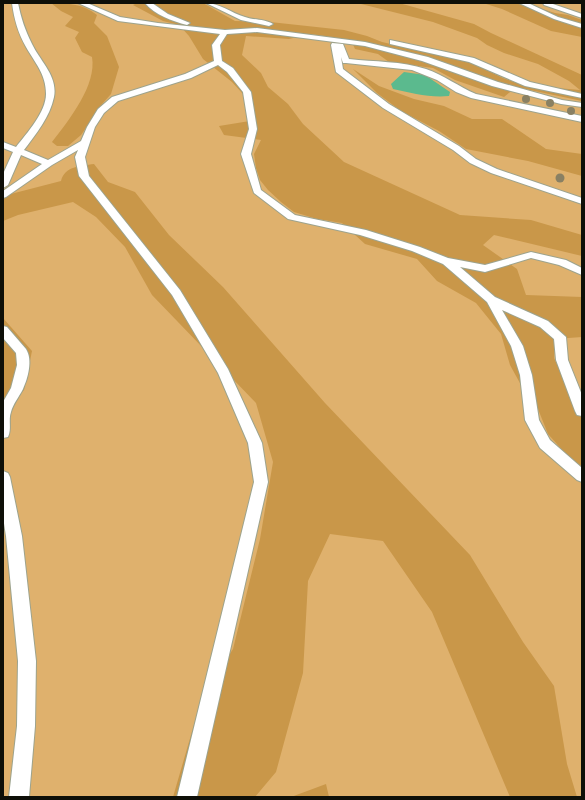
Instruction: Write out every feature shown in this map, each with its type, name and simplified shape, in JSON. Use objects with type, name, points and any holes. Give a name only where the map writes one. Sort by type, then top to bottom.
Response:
[{"type":"lane","points":[[3,185],[18,151],[38,125],[46,108],[50,94],[47,74],[29,46],[19,24],[15,3]]},
{"type":"lane","points":[[81,3],[118,19],[188,29],[225,32],[257,30],[365,44],[425,59],[495,84],[561,102],[582,105]]},
{"type":"lane","points":[[148,3],[155,10],[181,21],[225,32]]},
{"type":"lane","points":[[209,3],[243,19],[293,26]]},
{"type":"lane","points":[[522,3],[556,18],[582,26]]},
{"type":"lane","points":[[546,4],[582,16]]},
{"type":"lane","points":[[225,32],[216,45],[218,62],[230,70],[247,92],[253,129],[246,154],[257,191],[292,217],[387,239],[445,261],[485,269],[531,255],[562,262],[582,272]]},
{"type":"lane","points":[[339,32],[471,60],[528,84],[582,96]]},
{"type":"lane","points":[[582,118],[474,96],[459,90],[440,78],[424,71],[412,68],[346,61],[340,46],[335,45],[339,70],[386,106],[415,125],[456,148],[473,161],[494,171],[582,201]]},
{"type":"lane","points":[[187,797],[261,482],[255,443],[224,372],[176,293],[84,176],[80,157],[91,127],[101,111],[115,99],[188,76],[218,62]]},
{"type":"lane","points":[[3,194],[49,163],[86,142]]},
{"type":"lane","points":[[3,145],[49,163]]},
{"type":"lane","points":[[445,261],[491,300],[544,324],[560,337],[562,360],[582,411]]},
{"type":"lane","points":[[491,300],[517,346],[526,375],[532,420],[545,444],[582,476]]},
{"type":"lane","points":[[3,330],[22,352],[23,365],[17,388],[4,412],[3,433]]},
{"type":"lane","points":[[3,477],[14,536],[27,661],[26,726],[19,797]]},
{"type":"shaded area","points":[[3,3],[582,3],[582,797],[3,797]]},
{"type":"shaded area","points":[[51,3],[64,3],[81,6],[97,15],[94,23],[107,36],[119,67],[111,94],[81,135],[68,146],[57,146],[52,142],[73,113],[86,90],[92,68],[92,57],[82,52],[75,38],[79,32],[65,26],[73,17],[61,11]]},
{"type":"shaded area","points":[[137,3],[203,3],[235,21],[270,22],[344,30],[367,36],[382,42],[470,62],[503,78],[522,85],[580,90],[569,81],[538,64],[504,53],[487,45],[477,38],[433,22],[357,3],[399,3],[474,24],[582,75],[582,101],[516,87],[504,97],[455,80],[433,68],[389,62],[378,54],[355,49],[351,40],[310,34],[289,39],[246,36],[242,55],[261,73],[268,87],[288,104],[303,124],[344,162],[460,215],[531,220],[582,235],[582,256],[494,235],[483,245],[517,269],[526,295],[582,297],[582,337],[555,339],[554,358],[565,381],[582,399],[582,467],[565,453],[548,434],[538,409],[521,385],[510,365],[501,334],[476,303],[437,281],[417,259],[365,244],[342,223],[317,219],[294,212],[281,202],[260,180],[256,168],[254,154],[261,140],[224,135],[219,126],[256,120],[253,105],[232,82],[203,59],[189,36],[179,25],[163,21],[133,5]]},
{"type":"shaded area","points":[[483,3],[522,3],[555,13],[568,15],[582,20],[582,37],[551,31],[502,9]]},
{"type":"shaded area","points":[[353,69],[379,86],[414,99],[444,106],[472,119],[502,119],[546,149],[582,154],[582,176],[528,161],[466,149],[439,131],[401,111],[377,93]]},
{"type":"shaded area","points":[[404,72],[425,75],[450,92],[449,96],[428,96],[393,89],[391,84]]},
{"type":"shaded area","points":[[94,164],[108,182],[135,192],[169,235],[223,287],[325,403],[470,555],[523,642],[554,686],[567,764],[577,797],[510,797],[432,612],[383,541],[330,534],[308,581],[303,673],[276,772],[255,797],[173,797],[202,697],[233,649],[260,539],[273,462],[256,403],[152,295],[125,247],[96,217],[73,202],[18,215],[3,221],[3,196],[61,181],[66,172],[78,166]]},
{"type":"shaded area","points":[[3,318],[32,351],[24,390],[3,413]]},
{"type":"shaded area","points":[[326,784],[329,797],[291,797]]}]
